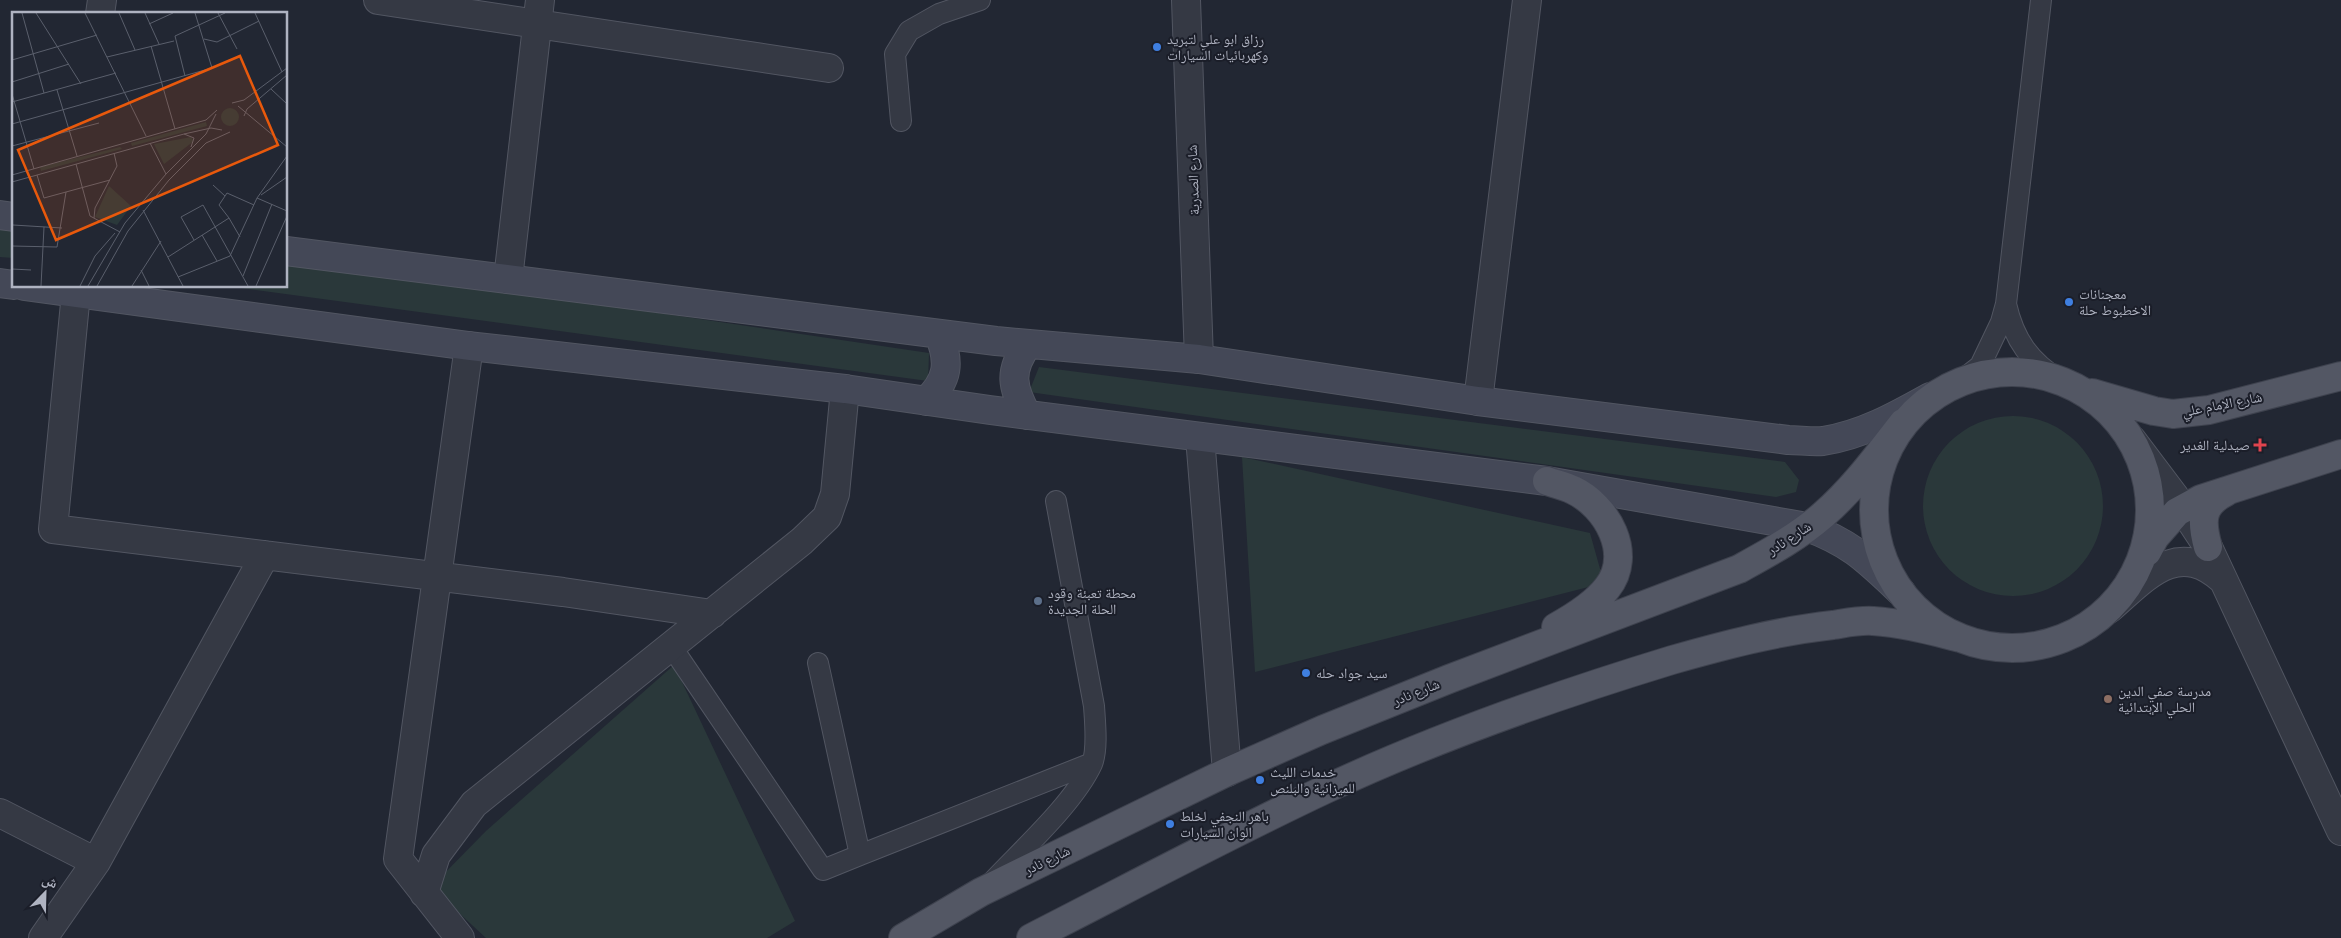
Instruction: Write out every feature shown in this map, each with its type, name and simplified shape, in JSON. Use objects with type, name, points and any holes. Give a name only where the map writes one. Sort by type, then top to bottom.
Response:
[{"type":"main road","name":"شارع الإمام علي","points":[[1904,422],[1930,397],[1962,380],[1998,372],[2038,374],[2120,402],[2173,414],[2209,410],[2341,376]]},
{"type":"main road","points":[[2068,384],[2107,409],[2132,440],[2145,470],[2151,501],[2148,541],[2134,578]]},
{"type":"main road","points":[[1904,422],[1885,454],[1875,489],[1874,525],[1883,561],[1901,592],[1926,618],[1961,638]]},
{"type":"main road","name":"شارع نادر","points":[[903,938],[982,892],[1227,772],[1322,730],[1449,679],[1739,569],[1782,545],[1822,516],[1857,481],[1904,422]]},
{"type":"main road","points":[[1031,938],[1237,832],[1328,788],[1429,745],[1611,679],[1761,636],[1871,620],[1914,626],[2000,648],[2039,646],[2077,633],[2109,609],[2134,578],[2156,536],[2177,512],[2201,499],[2341,454]]},
{"type":"main road","points":[[1449,679],[1558,626],[1583,610],[1608,587],[1619,555],[1616,536],[1607,519],[1591,502],[1574,490],[1547,481]]},
{"type":"main road","points":[[2208,547],[2204,531],[2204,517],[2208,506],[2216,497],[2231,490]]},
{"type":"street","points":[[378,0],[538,12],[829,68]]},
{"type":"street","name":"شارع الصدرية","points":[[1186,0],[1199,359]]},
{"type":"street","points":[[1478,401],[1527,0]]},
{"type":"street","points":[[508,279],[538,12]]},
{"type":"street","points":[[288,251],[939,334],[1199,359],[1478,401],[1788,440],[1822,441],[1886,422],[1930,397]]},
{"type":"street","points":[[39,288],[76,293],[111,292],[469,346],[844,389],[1027,415],[1547,481],[1807,527],[1835,537],[1863,556],[1901,592]]},
{"type":"street","points":[[76,293],[53,529],[437,577],[712,614]]},
{"type":"street","points":[[926,401],[942,382],[946,370],[946,356],[939,334]]},
{"type":"street","points":[[1027,415],[1015,392],[1014,378],[1016,365],[1028,344]]},
{"type":"street","points":[[460,938],[398,859],[469,346]]},
{"type":"street","points":[[424,893],[436,855],[474,804],[802,541],[827,517],[835,494],[844,389]]},
{"type":"street","points":[[1200,437],[1227,772]]},
{"type":"street","points":[[2132,440],[2183,509],[2208,547],[2341,831]]},
{"type":"street","points":[[43,938],[96,862],[265,555]]},
{"type":"street","points":[[2109,609],[2153,571],[2168,564],[2181,561],[2198,564],[2211,569],[2224,580]]},
{"type":"street","points":[[0,814],[96,862]]},
{"type":"lane","points":[[901,121],[896,54],[909,31],[939,14],[980,0]]},
{"type":"lane","points":[[1962,380],[1980,366],[2001,322],[2006,304],[2042,0]]},
{"type":"lane","points":[[2006,304],[2010,325],[2028,354],[2041,369],[2068,384]]},
{"type":"lane","points":[[982,892],[1069,798],[1092,763],[1096,734],[1094,706],[1056,501]]},
{"type":"lane","points":[[671,646],[823,870],[1092,763]]},
{"type":"lane","points":[[818,663],[860,855]]},
{"type":"shaded area","points":[[0,212],[12,214],[12,258],[0,257]]},
{"type":"shaded area","points":[[288,258],[929,353],[928,381],[242,288],[288,288]]},
{"type":"shaded area","points":[[1039,367],[1785,462],[1799,480],[1796,492],[1776,497],[1029,392]]},
{"type":"shaded area","points":[[2004,416],[2022,416],[2048,422],[2077,442],[2097,471],[2102,488],[2102,524],[2097,541],[2077,570],[2048,590],[2031,595],[2004,596],[1987,593],[1970,586],[1943,563],[1933,549],[1926,532],[1923,515],[1923,497],[1926,480],[1933,463],[1956,436],[1970,426],[1987,419]]},
{"type":"shaded area","points":[[1242,457],[1590,533],[1604,583],[1255,672]]},
{"type":"shaded area","points":[[674,665],[795,921],[767,938],[486,938],[431,887],[486,831]]},
{"type":"place","name":"رزاق ابو علي لتبريد وكهربائيات السيارات","points":[[1157,47]]},
{"type":"place","name":"معجنانات الاخطبوط حلة","points":[[2069,302]]},
{"type":"place","name":"صيدلية الغدير","points":[[2260,445]]},
{"type":"place","name":"محطة تعبئة وقود الحلة الجديدة","points":[[1038,601]]},
{"type":"place","name":"سيد جواد حله","points":[[1306,673]]},
{"type":"place","name":"مدرسة صفي الدين الحلي الإبتدائية","points":[[2108,699]]},
{"type":"place","name":"خدمات الليث للميزانية والبلنص","points":[[1260,780]]},
{"type":"place","name":"باهر النجفي لخلط الوان السيارات","points":[[1170,824]]}]
